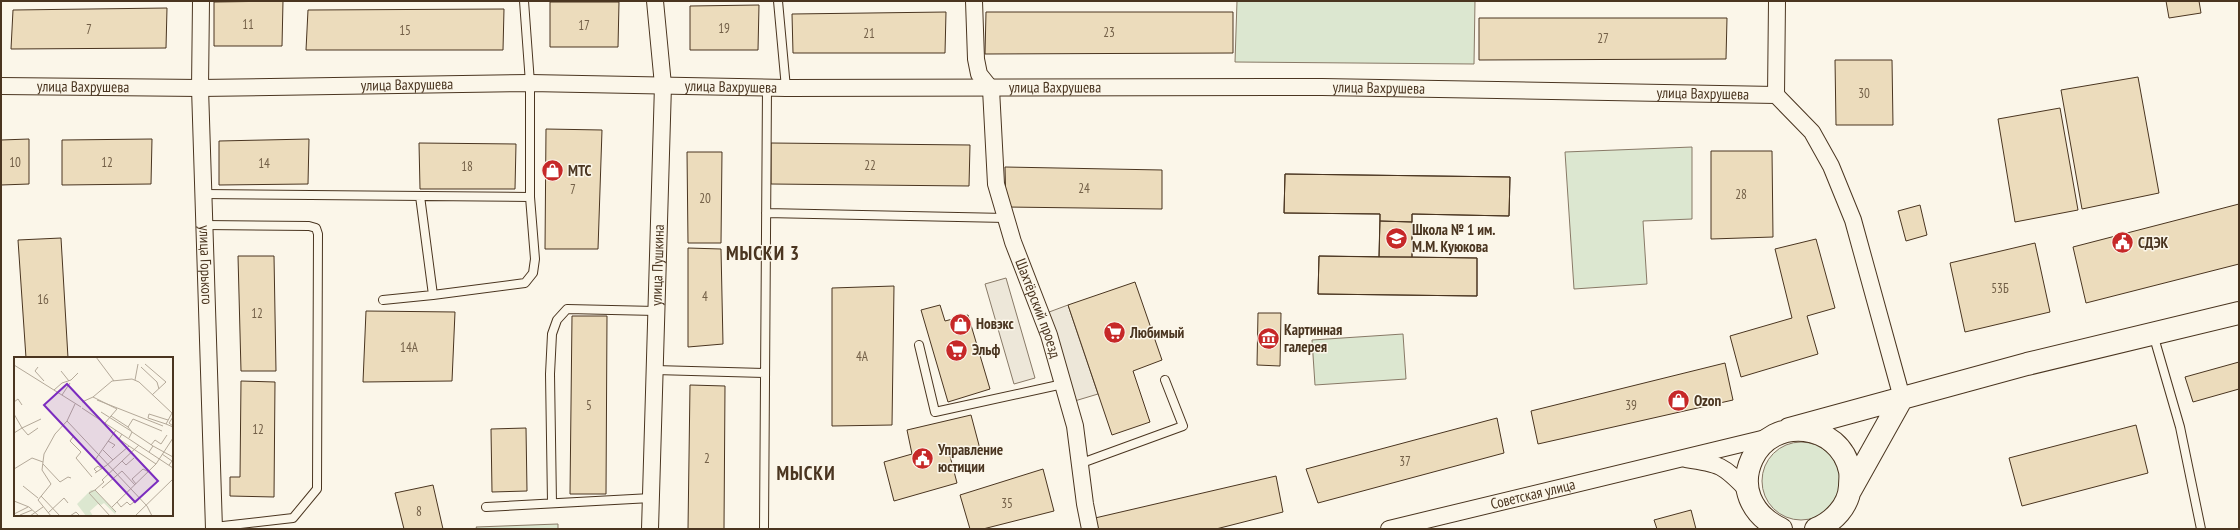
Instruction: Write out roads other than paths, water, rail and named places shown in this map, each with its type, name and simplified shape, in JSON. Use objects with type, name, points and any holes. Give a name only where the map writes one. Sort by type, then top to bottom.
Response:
[{"type":"main road","points":[[1781,529],[1769,524],[1752,509],[1747,470],[1756,451],[1780,433],[2027,364],[2239,313]]},
{"type":"main road","points":[[1816,529],[1827,525],[1841,510],[1902,398]]},
{"type":"main road","points":[[1780,433],[1810,429],[1828,438],[1842,452],[1850,471],[1841,510]]},
{"type":"street","name":"улица Горького","points":[[201,1],[200,88],[214,528]]},
{"type":"street","name":"улица Пушкина","points":[[650,529],[663,85],[655,1]]},
{"type":"street","points":[[974,1],[976,59],[979,74],[991,89]]},
{"type":"street","points":[[1777,1],[1776,95],[1812,132],[1831,166],[1853,220],[1902,398]]},
{"type":"street","name":"улица Вахрушева","points":[[1,86],[200,88],[530,83],[767,88],[991,89],[1144,86],[1315,87],[1776,95]]},
{"type":"street","name":"Шахтёрский проезд","points":[[991,89],[996,184],[1013,242],[1049,335],[1063,384],[1074,426],[1090,529]]},
{"type":"street","name":"Советская улица","points":[[1389,529],[1780,433]]},
{"type":"street","points":[[1676,458],[1716,464],[1731,474],[1752,509]]},
{"type":"lane","points":[[383,300],[525,283],[533,273],[535,259],[530,197],[530,83],[524,1]]},
{"type":"lane","points":[[778,1],[786,88]]},
{"type":"lane","points":[[764,529],[767,88]]},
{"type":"lane","points":[[203,194],[530,197]]},
{"type":"lane","points":[[420,196],[432,295]]},
{"type":"lane","points":[[766,213],[1006,218]]},
{"type":"lane","points":[[204,225],[310,226],[316,228],[318,234],[317,489],[293,518],[214,528]]},
{"type":"lane","points":[[552,503],[550,374],[552,334],[557,320],[567,309],[656,311]]},
{"type":"lane","points":[[2153,334],[2180,427],[2201,529]]},
{"type":"lane","points":[[919,345],[935,412],[1063,384]]},
{"type":"lane","points":[[654,370],[765,373]]},
{"type":"lane","points":[[1080,464],[1184,426],[1165,380]]},
{"type":"lane","points":[[486,507],[651,498]]},
{"type":"place","name":"МТС","points":[[552,171]]},
{"type":"place","name":"Школа № 1 им. М.М. Куюкова","points":[[1396,239]]},
{"type":"place","name":"СДЭК","points":[[2122,243]]},
{"type":"place","name":"Новэкс","points":[[961,324]]},
{"type":"place","name":"Любимый","points":[[1115,333]]},
{"type":"place","name":"Картинная галерея","points":[[1269,339]]},
{"type":"place","name":"Эльф","points":[[956,350]]},
{"type":"place","name":"Ozon","points":[[1679,401]]},
{"type":"place","name":"Управление юстиции","points":[[922,459]]},
{"type":"district","name":"МЫСКИ 3","points":[[763,253]]},
{"type":"district","name":"МЫСКИ","points":[[806,473]]}]
